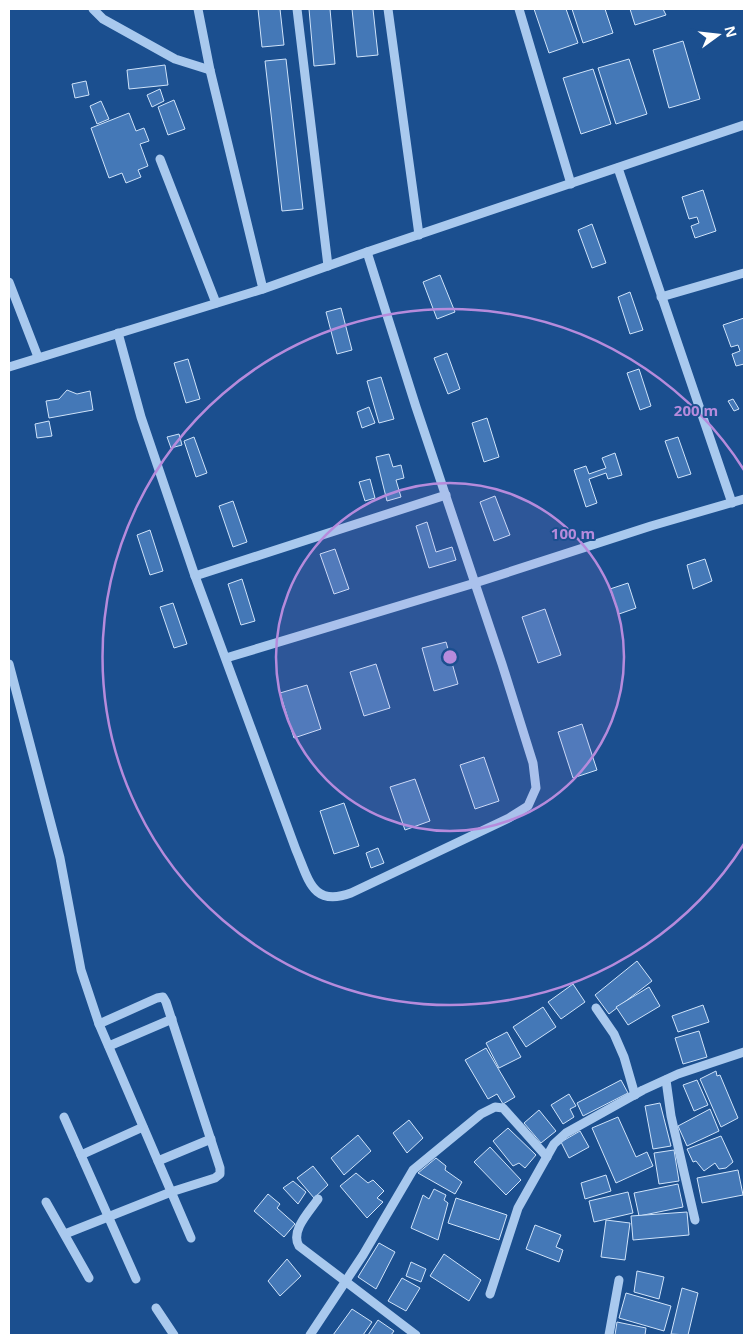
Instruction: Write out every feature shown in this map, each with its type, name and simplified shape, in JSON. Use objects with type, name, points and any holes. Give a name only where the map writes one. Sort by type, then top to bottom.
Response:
[{"type":"street","points":[[93,9],[103,19],[168,56],[210,70]]},
{"type":"street","points":[[198,9],[210,70],[263,289]]},
{"type":"street","points":[[297,9],[328,266]]},
{"type":"street","points":[[388,9],[419,235]]},
{"type":"street","points":[[519,9],[571,184]]},
{"type":"street","points":[[9,367],[263,289],[744,125]]},
{"type":"street","points":[[160,159],[216,304]]},
{"type":"street","points":[[618,168],[732,503]]},
{"type":"street","points":[[118,333],[141,416],[195,576],[296,850],[313,887],[324,897],[338,898],[509,818],[528,806],[536,788],[533,763],[367,252]]},
{"type":"street","points":[[661,296],[744,273]]},
{"type":"street","points":[[9,282],[38,357]]},
{"type":"street","points":[[195,576],[446,495]]},
{"type":"street","points":[[226,658],[744,499]]},
{"type":"street","points":[[9,664],[60,858],[82,970],[100,1024],[191,1238]]},
{"type":"street","points":[[65,1234],[171,1192],[215,1178],[220,1174],[211,1139],[163,997],[100,1024]]},
{"type":"street","points":[[596,1008],[614,1034],[624,1057],[635,1095]]},
{"type":"street","points":[[109,1046],[172,1019]]},
{"type":"street","points":[[490,1294],[518,1208],[554,1144],[566,1133],[635,1095],[666,1080],[744,1052]]},
{"type":"street","points":[[666,1080],[671,1116],[695,1220]]},
{"type":"street","points":[[310,1335],[413,1170],[480,1114],[495,1107],[503,1108],[547,1157]]},
{"type":"street","points":[[64,1117],[136,1279]]},
{"type":"street","points":[[81,1156],[143,1127]]},
{"type":"street","points":[[158,1161],[211,1139]]},
{"type":"street","points":[[318,1199],[297,1231],[296,1240],[299,1246],[416,1335]]},
{"type":"street","points":[[46,1202],[89,1278]]},
{"type":"street","points":[[608,1335],[619,1280]]},
{"type":"street","points":[[156,1308],[174,1335]]},
{"type":"building","points":[[258,9],[280,9],[284,45],[262,47]]},
{"type":"building","points":[[309,9],[330,9],[335,64],[314,66]]},
{"type":"building","points":[[352,9],[373,9],[378,55],[357,57]]},
{"type":"building","points":[[534,9],[566,9],[578,43],[549,53]]},
{"type":"building","points":[[572,9],[605,9],[613,33],[583,43]]},
{"type":"building","points":[[630,9],[663,9],[666,15],[635,25]]},
{"type":"building","points":[[683,41],[700,99],[669,108],[653,50]]},
{"type":"building","points":[[286,59],[303,209],[282,211],[265,61]]},
{"type":"building","points":[[629,59],[647,114],[616,124],[598,68]]},
{"type":"building","points":[[165,65],[168,85],[129,89],[127,70]]},
{"type":"building","points":[[593,69],[611,124],[581,134],[563,78]]},
{"type":"building","points":[[86,81],[89,95],[75,98],[72,84]]},
{"type":"building","points":[[160,89],[164,101],[152,107],[147,95]]},
{"type":"building","points":[[174,100],[185,129],[168,135],[158,107]]},
{"type":"building","points":[[101,101],[109,119],[97,124],[90,106]]},
{"type":"building","points":[[129,113],[136,131],[144,128],[149,141],[140,144],[148,166],[138,170],[141,177],[126,183],[122,173],[109,178],[91,128]]},
{"type":"building","points":[[703,190],[716,231],[695,238],[691,226],[699,223],[697,217],[689,219],[682,197]]},
{"type":"building","points":[[592,224],[606,263],[592,268],[578,230]]},
{"type":"building","points":[[440,275],[455,312],[437,319],[423,282]]},
{"type":"building","points":[[630,292],[643,330],[630,334],[618,297]]},
{"type":"building","points":[[341,308],[352,350],[337,354],[326,312]]},
{"type":"building","points":[[744,318],[744,364],[736,366],[732,354],[740,351],[738,345],[731,347],[723,325]]},
{"type":"building","points":[[447,353],[460,389],[448,394],[434,358]]},
{"type":"building","points":[[188,359],[200,399],[186,403],[174,363]]},
{"type":"building","points":[[639,369],[651,406],[640,410],[627,373]]},
{"type":"building","points":[[381,377],[394,419],[379,423],[367,381]]},
{"type":"building","points":[[67,390],[77,394],[90,391],[93,410],[49,418],[46,401],[59,399]]},
{"type":"building","points":[[733,399],[739,409],[734,411],[728,401]]},
{"type":"building","points":[[369,407],[375,423],[362,428],[357,412]]},
{"type":"building","points":[[487,418],[499,457],[484,462],[472,423]]},
{"type":"building","points":[[49,421],[52,436],[37,438],[35,424]]},
{"type":"building","points":[[179,434],[182,445],[171,448],[167,437]]},
{"type":"building","points":[[194,437],[207,473],[196,477],[184,441]]},
{"type":"building","points":[[678,437],[691,474],[678,478],[665,441]]},
{"type":"building","points":[[615,453],[622,475],[608,479],[606,473],[589,479],[597,503],[586,507],[574,470],[586,466],[589,474],[606,468],[602,458]]},
{"type":"building","points":[[389,454],[393,467],[401,465],[404,478],[396,480],[401,497],[387,501],[376,457]]},
{"type":"building","points":[[370,479],[375,498],[365,501],[359,482]]},
{"type":"building","points":[[495,496],[510,535],[494,541],[480,502]]},
{"type":"building","points":[[233,501],[247,542],[233,547],[219,506]]},
{"type":"building","points":[[427,522],[436,552],[452,547],[456,560],[429,568],[416,526]]},
{"type":"building","points":[[150,530],[163,571],[150,575],[137,535]]},
{"type":"building","points":[[335,549],[349,589],[334,594],[320,554]]},
{"type":"building","points":[[705,559],[712,581],[693,589],[687,565]]},
{"type":"building","points":[[242,579],[255,621],[241,625],[228,584]]},
{"type":"building","points":[[628,583],[636,608],[619,614],[610,589]]},
{"type":"building","points":[[173,603],[187,644],[174,648],[160,607]]},
{"type":"building","points":[[545,609],[561,655],[538,663],[522,617]]},
{"type":"building","points":[[446,642],[458,684],[434,691],[422,648]]},
{"type":"building","points":[[376,664],[390,708],[364,716],[350,672]]},
{"type":"building","points":[[307,685],[321,729],[294,738],[280,693]]},
{"type":"building","points":[[582,724],[597,770],[573,778],[558,732]]},
{"type":"building","points":[[484,757],[499,801],[475,809],[460,765]]},
{"type":"building","points":[[415,779],[430,821],[405,830],[390,787]]},
{"type":"building","points":[[344,803],[359,846],[334,854],[320,811]]},
{"type":"building","points":[[378,848],[384,863],[371,868],[366,853]]},
{"type":"building","points":[[637,961],[652,981],[609,1014],[595,995]]},
{"type":"building","points":[[573,984],[585,1002],[561,1019],[548,1002]]},
{"type":"building","points":[[649,987],[660,1006],[628,1025],[616,1007]]},
{"type":"building","points":[[703,1005],[709,1022],[678,1032],[672,1016]]},
{"type":"building","points":[[543,1007],[556,1027],[526,1047],[513,1027]]},
{"type":"building","points":[[699,1031],[707,1057],[683,1064],[675,1038]]},
{"type":"building","points":[[507,1032],[521,1057],[499,1068],[486,1043]]},
{"type":"building","points":[[486,1048],[515,1097],[503,1104],[497,1094],[488,1099],[465,1060]]},
{"type":"building","points":[[716,1071],[717,1076],[720,1075],[738,1118],[721,1127],[700,1079]]},
{"type":"building","points":[[621,1080],[628,1093],[583,1116],[577,1103]]},
{"type":"building","points":[[697,1080],[708,1105],[694,1111],[683,1085]]},
{"type":"building","points":[[569,1094],[576,1106],[570,1109],[574,1117],[563,1124],[551,1105]]},
{"type":"building","points":[[660,1103],[671,1146],[653,1149],[645,1106]]},
{"type":"building","points":[[710,1109],[719,1131],[687,1146],[678,1126]]},
{"type":"building","points":[[539,1110],[556,1131],[541,1143],[524,1123]]},
{"type":"building","points":[[618,1117],[636,1157],[647,1152],[653,1166],[616,1183],[592,1128]]},
{"type":"building","points":[[409,1120],[423,1138],[407,1153],[393,1133]]},
{"type":"building","points":[[508,1128],[536,1155],[525,1168],[519,1163],[513,1166],[493,1141]]},
{"type":"building","points":[[580,1131],[589,1147],[569,1158],[561,1142]]},
{"type":"building","points":[[358,1135],[371,1151],[344,1175],[331,1158]]},
{"type":"building","points":[[721,1136],[733,1162],[726,1168],[719,1169],[715,1163],[704,1171],[696,1161],[693,1162],[687,1149]]},
{"type":"building","points":[[490,1147],[521,1180],[506,1195],[474,1162]]},
{"type":"building","points":[[674,1150],[679,1181],[659,1184],[654,1153]]},
{"type":"building","points":[[436,1158],[446,1166],[445,1170],[462,1182],[455,1194],[418,1173]]},
{"type":"building","points":[[313,1166],[328,1185],[314,1198],[297,1178]]},
{"type":"building","points":[[738,1170],[743,1195],[702,1203],[697,1178]]},
{"type":"building","points":[[356,1173],[368,1183],[373,1180],[384,1191],[377,1198],[383,1202],[367,1218],[340,1186]]},
{"type":"building","points":[[606,1175],[611,1191],[585,1199],[581,1183]]},
{"type":"building","points":[[293,1181],[306,1192],[298,1204],[283,1188]]},
{"type":"building","points":[[678,1184],[683,1207],[639,1216],[634,1193]]},
{"type":"building","points":[[434,1189],[446,1195],[444,1200],[448,1203],[438,1240],[411,1228],[423,1195],[429,1199]]},
{"type":"building","points":[[628,1192],[633,1213],[594,1222],[589,1201]]},
{"type":"building","points":[[268,1194],[280,1204],[277,1208],[295,1224],[284,1237],[254,1211]]},
{"type":"building","points":[[456,1198],[507,1215],[499,1240],[448,1223]]},
{"type":"building","points":[[687,1212],[689,1235],[633,1240],[631,1216]]},
{"type":"building","points":[[606,1220],[630,1223],[625,1260],[601,1257]]},
{"type":"building","points":[[535,1225],[561,1235],[556,1247],[563,1250],[559,1262],[526,1249]]},
{"type":"building","points":[[379,1243],[395,1252],[376,1289],[358,1277]]},
{"type":"building","points":[[444,1254],[481,1280],[469,1301],[430,1276]]},
{"type":"building","points":[[287,1259],[301,1276],[280,1296],[268,1281]]},
{"type":"building","points":[[411,1262],[426,1269],[421,1282],[406,1276]]},
{"type":"building","points":[[637,1271],[664,1277],[659,1299],[634,1292]]},
{"type":"building","points":[[402,1278],[420,1288],[406,1311],[388,1301]]},
{"type":"building","points":[[682,1288],[698,1293],[688,1335],[671,1334]]},
{"type":"building","points":[[626,1293],[671,1306],[664,1331],[619,1318]]},
{"type":"building","points":[[352,1309],[372,1322],[363,1335],[333,1335]]},
{"type":"building","points":[[378,1320],[394,1331],[391,1335],[368,1335]]},
{"type":"building","points":[[617,1322],[646,1328],[645,1335],[615,1335]]}]
